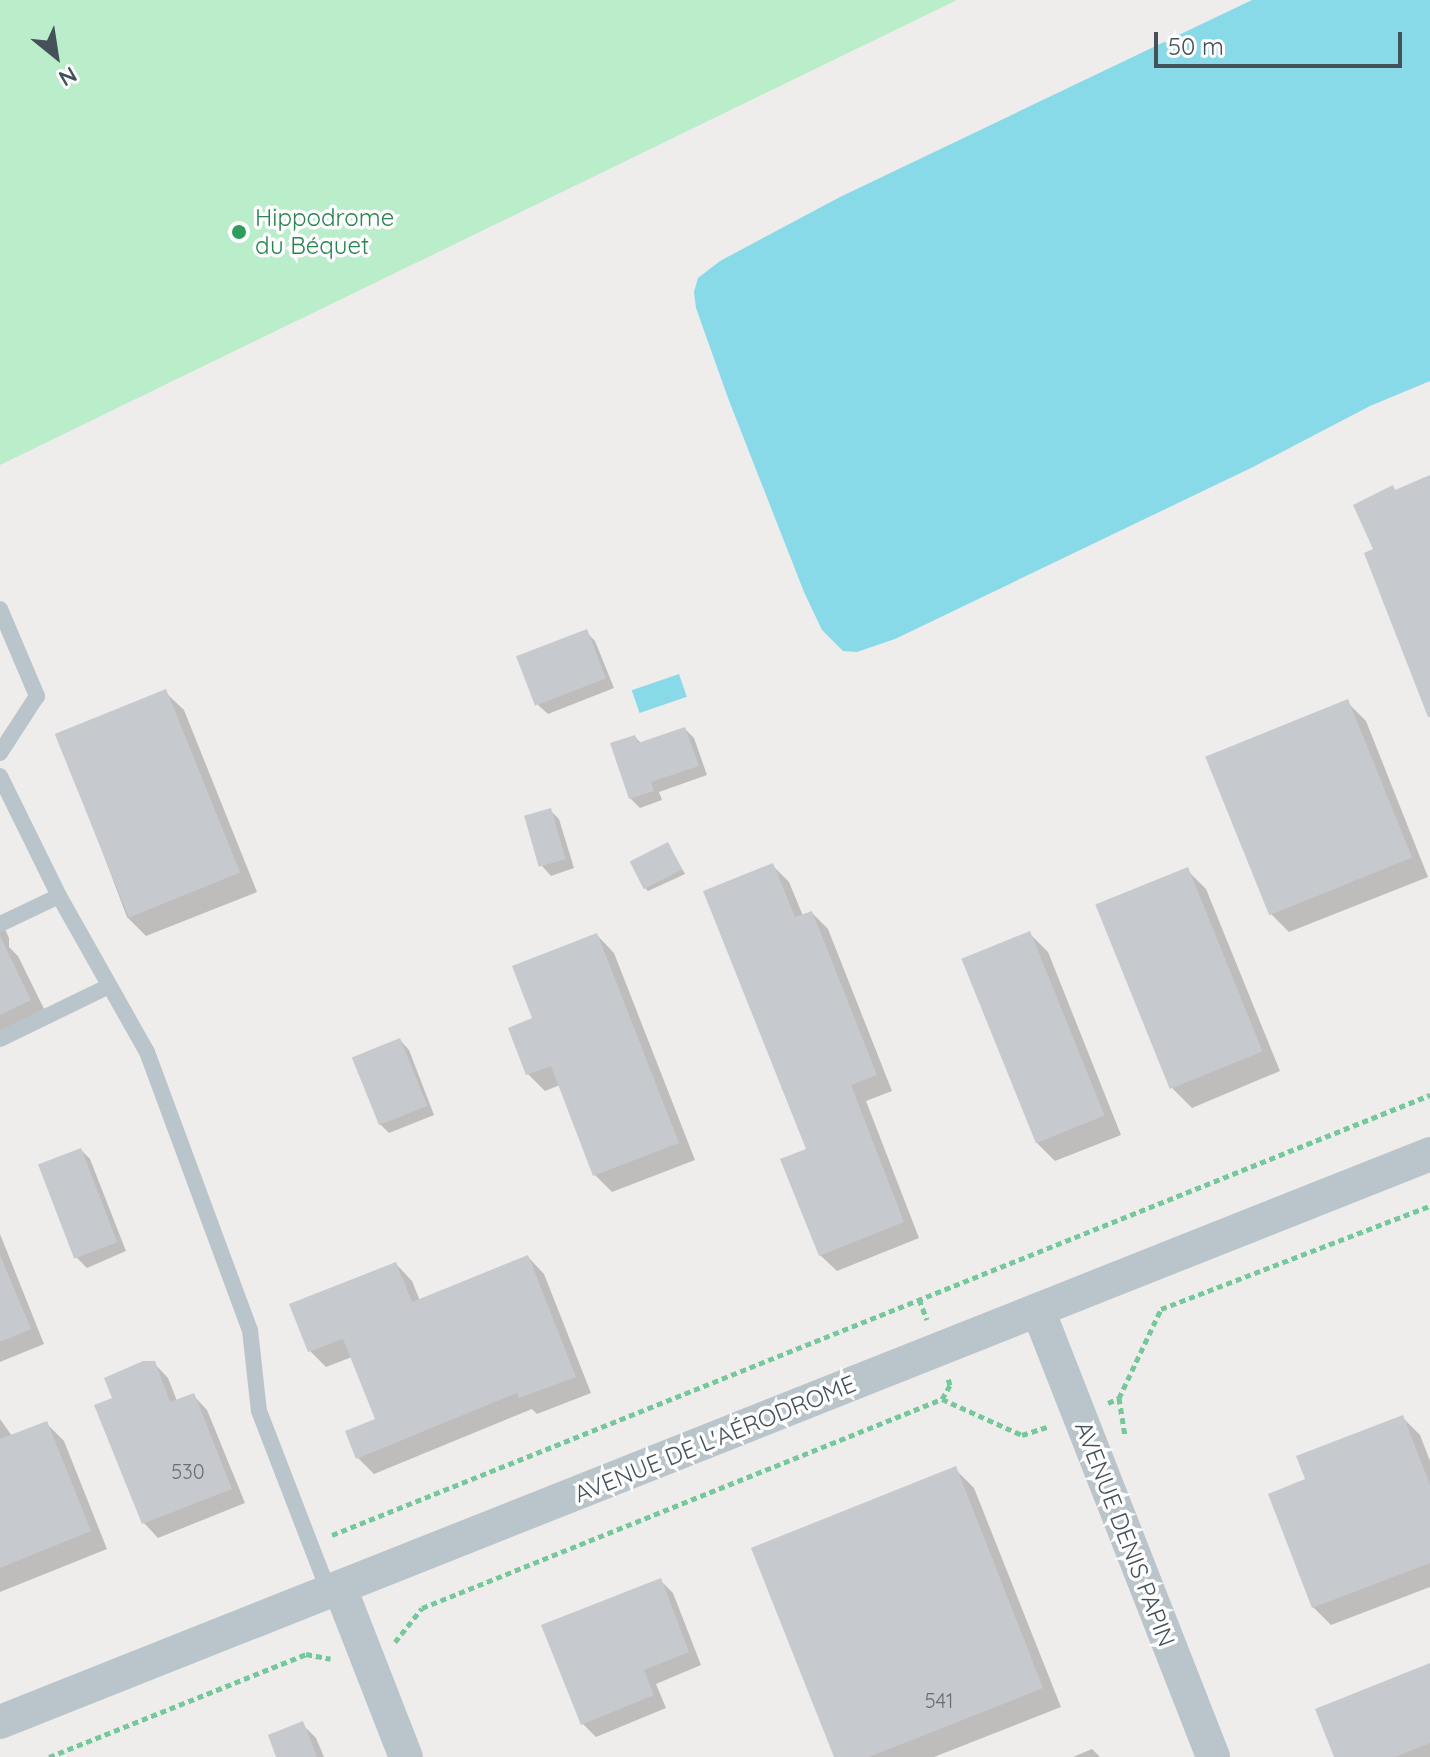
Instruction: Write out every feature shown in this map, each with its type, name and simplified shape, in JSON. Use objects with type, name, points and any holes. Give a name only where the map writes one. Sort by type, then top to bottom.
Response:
[{"type":"street","name":"AVENUE DE L'AÉRODROME","points":[[0,1722],[1430,1154]]},
{"type":"street","name":"AVENUE DENIS PAPIN","points":[[1038,1310],[1213,1757]]},
{"type":"street","points":[[334,1590],[365,1652],[406,1757]]},
{"type":"lane","points":[[0,609],[37,696],[4,746]]},
{"type":"lane","points":[[0,723],[4,746]]},
{"type":"lane","points":[[0,776],[59,896],[147,1052],[250,1330],[259,1411],[334,1590]]},
{"type":"lane","points":[[0,924],[59,896]]},
{"type":"lane","points":[[0,1039],[109,986]]},
{"type":"path","points":[[328,1536],[1430,1095]]},
{"type":"path","points":[[49,1757],[306,1654],[337,1660],[397,1642],[422,1608],[942,1399],[1022,1435],[1079,1416],[1119,1398],[1161,1309],[1430,1206]]},
{"type":"green space","name":"Hippodrome du Béquet","points":[[0,0],[957,0],[0,465]]},
{"type":"water","points":[[1252,0],[1430,0],[1430,381],[1370,406],[1253,467],[895,639],[857,652],[843,651],[822,630],[804,592],[728,398],[696,308],[694,292],[698,278],[720,261],[840,197]]},
{"type":"water","points":[[679,674],[687,697],[640,713],[632,690]]},
{"type":"building","points":[[1430,475],[1428,717],[1364,553],[1373,549],[1353,505],[1393,485],[1395,490]]},
{"type":"building","points":[[587,629],[606,678],[535,706],[516,656]]},
{"type":"building","points":[[166,689],[240,873],[129,918],[55,734]]},
{"type":"building","points":[[1348,699],[1412,858],[1269,915],[1205,757]]},
{"type":"building","points":[[685,727],[699,766],[651,782],[654,791],[629,799],[610,743],[635,735],[638,743]]},
{"type":"building","points":[[551,808],[566,859],[539,867],[524,816]]},
{"type":"building","points":[[668,842],[682,870],[644,889],[630,862]]},
{"type":"building","points":[[773,863],[795,917],[812,911],[877,1075],[851,1085],[904,1222],[819,1256],[780,1159],[806,1149],[703,891]]},
{"type":"building","points":[[1188,867],[1263,1052],[1170,1089],[1095,904]]},
{"type":"building","points":[[1030,931],[1105,1116],[1036,1143],[961,959]]},
{"type":"building","points":[[597,933],[679,1143],[593,1176],[551,1066],[526,1075],[508,1028],[532,1018],[512,966]]},
{"type":"building","points":[[0,936],[31,1000],[0,1015]]},
{"type":"building","points":[[400,1038],[427,1106],[379,1125],[352,1057]]},
{"type":"building","points":[[81,1148],[117,1242],[74,1259],[38,1164]]},
{"type":"building","points":[[0,1255],[31,1329],[0,1342]]},
{"type":"building","points":[[528,1255],[576,1377],[519,1398],[517,1393],[356,1459],[345,1431],[375,1419],[343,1339],[308,1352],[289,1304],[396,1262],[412,1302]]},
{"type":"building","points":[[143,1361],[155,1361],[170,1402],[194,1393],[232,1489],[142,1524],[94,1405],[112,1398],[104,1378]]},
{"type":"building","points":[[1403,1415],[1430,1485],[1430,1563],[1312,1608],[1268,1494],[1305,1479],[1296,1456]]},
{"type":"building","points":[[47,1421],[91,1531],[0,1568],[0,1439]]},
{"type":"building","points":[[956,1466],[1043,1688],[869,1757],[834,1757],[751,1548]]},
{"type":"building","points":[[661,1578],[689,1652],[644,1670],[654,1695],[581,1725],[541,1625]]},
{"type":"building","points":[[1430,1663],[1430,1743],[1395,1757],[1334,1757],[1315,1709]]},
{"type":"building","points":[[303,1721],[317,1757],[276,1757],[268,1735]]},
{"type":"place","name":"Hippodrome du Béquet","points":[[239,232]]}]
